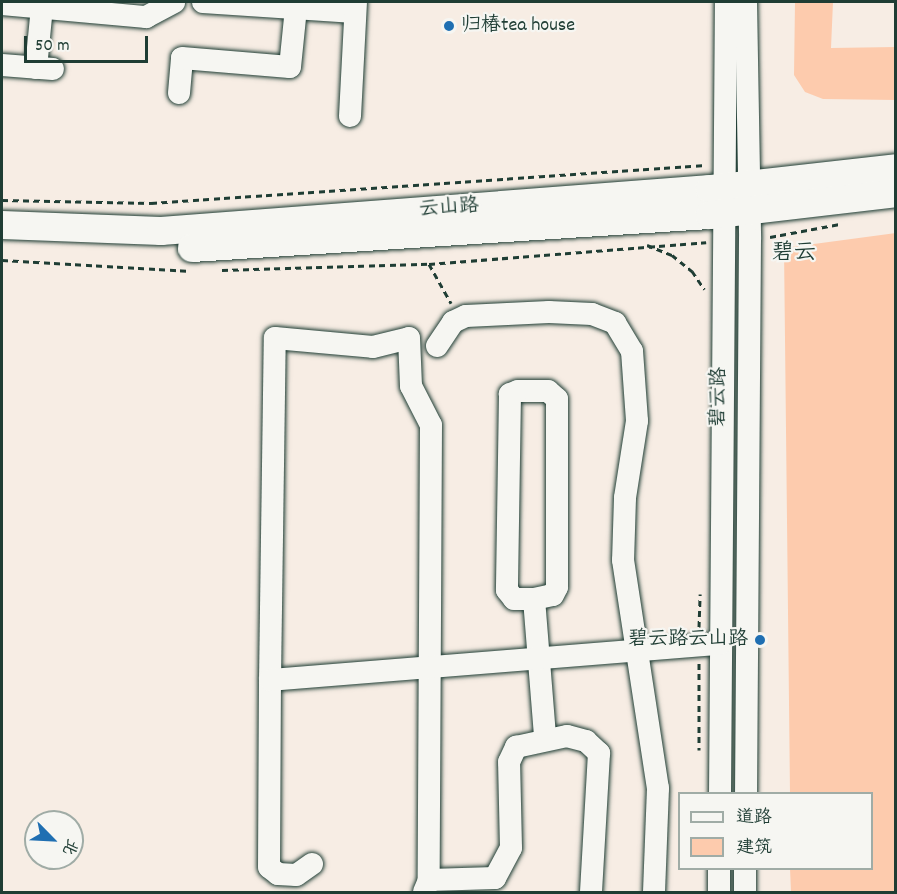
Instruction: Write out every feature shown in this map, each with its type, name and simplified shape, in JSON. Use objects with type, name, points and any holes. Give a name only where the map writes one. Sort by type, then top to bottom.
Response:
[{"type":"main road","name":"云山路","points":[[2,244],[162,250],[733,192],[896,168]]},
{"type":"main road","name":"云山路","points":[[2,225],[161,231],[733,192],[896,193]]},
{"type":"street","points":[[203,2],[296,8],[356,7],[350,116]]},
{"type":"street","name":"碧云路","points":[[726,2],[733,192],[746,792]]},
{"type":"street","name":"碧云路","points":[[720,792],[721,644],[733,192],[746,2]]},
{"type":"street","points":[[12,3],[146,17],[163,5]]},
{"type":"street","points":[[2,65],[44,68],[42,7]]},
{"type":"street","points":[[179,93],[182,58],[290,67],[296,8]]},
{"type":"street","points":[[437,346],[453,322],[466,316],[592,314],[615,323],[632,351],[637,421],[625,498],[623,561],[639,650],[658,788],[654,892]]},
{"type":"street","points":[[312,864],[296,875],[278,874],[269,867],[274,338],[373,347],[409,338],[411,386],[431,425],[426,886],[493,885],[511,848],[509,762],[516,747],[545,737],[586,741],[599,753],[591,892]]},
{"type":"street","points":[[518,391],[548,391],[557,399],[557,587],[553,594],[534,599],[514,599],[507,590],[510,394],[518,391]]},
{"type":"street","points":[[534,599],[536,659],[545,737]]},
{"type":"street","points":[[270,680],[721,644]]},
{"type":"street","points":[[719,892],[720,870]]},
{"type":"street","points":[[745,892],[746,870]]},
{"type":"path","points":[[2,200],[151,203],[733,192]]},
{"type":"path","points":[[645,244],[672,255],[692,271],[708,296]]},
{"type":"path","points":[[429,264],[448,300],[466,316]]},
{"type":"building","points":[[795,2],[833,2],[831,48],[896,47],[896,100],[823,99],[805,92],[794,75]]},
{"type":"building","points":[[896,233],[896,892],[791,892],[790,870],[873,870],[873,792],[790,792],[784,248]]},
{"type":"place","name":"归椿tea house","points":[[449,26]]},
{"type":"place","name":"碧云路云山路","points":[[760,640]]},
{"type":"district","name":"碧云","points":[[794,254]]}]
